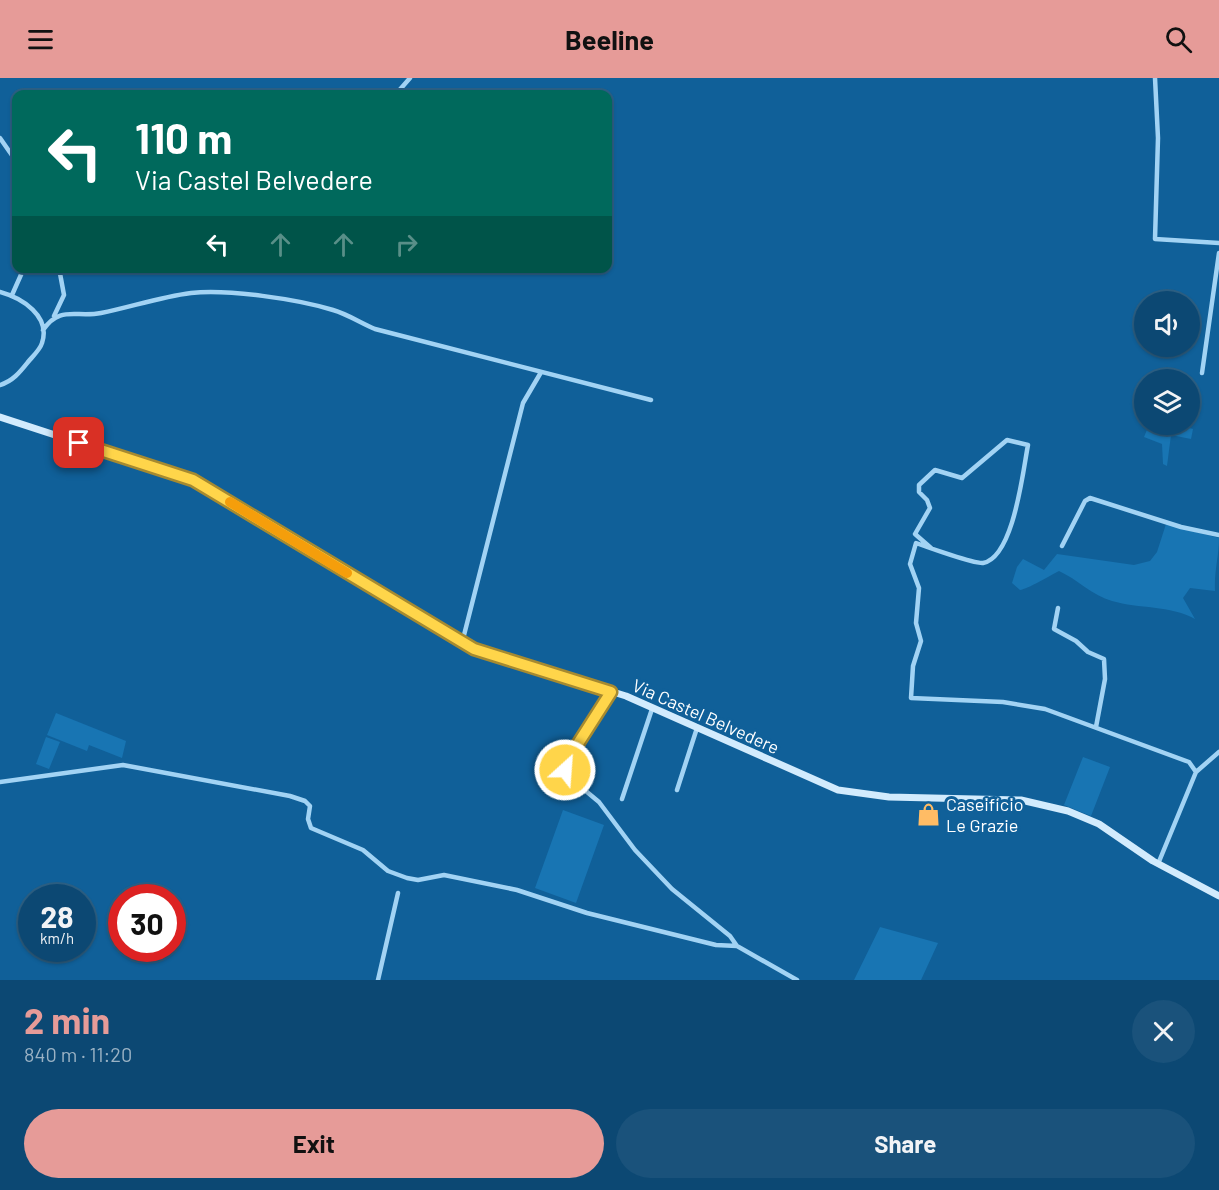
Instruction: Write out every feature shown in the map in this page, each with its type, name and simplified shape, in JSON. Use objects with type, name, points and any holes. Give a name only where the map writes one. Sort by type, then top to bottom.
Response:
[{"type":"street","points":[[400,90],[410,78]]},
{"type":"street","points":[[1155,78],[1158,138],[1155,239],[1219,243]]},
{"type":"street","points":[[1,141],[12,153]]},
{"type":"street","points":[[1202,373],[1219,253]]},
{"type":"street","points":[[12,295],[22,273]]},
{"type":"street","points":[[43,330],[64,296],[60,273]]},
{"type":"street","points":[[0,292],[12,295],[36,311],[43,330],[42,345],[16,377],[0,385]]},
{"type":"street","points":[[52,318],[63,314],[98,314],[157,298],[194,293],[246,295],[333,310],[375,329],[540,374],[651,400]]},
{"type":"street","points":[[462,642],[524,403],[540,374]]},
{"type":"street","name":"Via Castel Belvedere","points":[[0,417],[193,480],[462,642],[490,655],[611,692],[838,790],[889,797],[1021,800],[1057,807],[1099,824],[1158,864],[1219,896]]},
{"type":"street","points":[[931,548],[915,534],[930,508],[919,492],[919,485],[935,471],[962,478],[1007,440],[1028,445],[1014,522],[991,558],[979,562],[931,548],[916,543],[909,564],[919,588],[916,623],[921,641],[913,666],[910,698],[1029,705],[1057,712],[1181,758],[1196,772]]},
{"type":"street","points":[[1062,546],[1085,501],[1090,498],[1181,527],[1219,535]]},
{"type":"street","points":[[1058,608],[1054,629],[1104,659],[1105,679],[1096,727]]},
{"type":"street","points":[[611,692],[565,764],[565,770],[610,815],[653,870],[730,936],[737,946],[797,980]]},
{"type":"street","points":[[622,799],[652,709]]},
{"type":"street","points":[[677,790],[697,728]]},
{"type":"street","points":[[1158,864],[1196,772],[1219,753]]},
{"type":"street","points":[[0,782],[123,765],[290,796],[305,801],[310,806],[308,819],[311,828],[363,850],[379,865],[397,875],[418,880],[444,875],[496,886],[612,919],[716,945],[737,946]]},
{"type":"street","points":[[378,980],[398,893]]},
{"type":"shaded area","points":[[1145,435],[1171,435],[1167,466],[1163,464],[1162,444],[1144,437]]},
{"type":"shaded area","points":[[1171,435],[1192,435],[1191,439]]},
{"type":"shaded area","points":[[1166,524],[1219,538],[1215,591],[1190,588],[1183,598],[1195,619],[1175,611],[1105,599],[1059,571],[1024,589],[1020,590],[1012,583],[1017,567],[1023,559],[1044,570],[1057,554],[1134,565],[1150,561],[1157,552]]},
{"type":"shaded area","points":[[56,713],[126,741],[122,758],[89,745],[87,751],[47,735]]},
{"type":"shaded area","points":[[46,737],[60,742],[49,769],[36,764]]},
{"type":"shaded area","points":[[1083,757],[1110,767],[1091,816],[1064,805]]},
{"type":"shaded area","points":[[563,810],[604,825],[576,903],[535,888]]},
{"type":"shaded area","points":[[880,927],[938,943],[921,980],[854,980]]},
{"type":"slow traffic","points":[[230,502],[347,573]]},
{"type":"place","name":"Caseificio Le Grazie","points":[[928,814]]},
{"type":"route","points":[[79,443],[193,480],[474,649],[611,692],[565,764],[565,770]]}]
